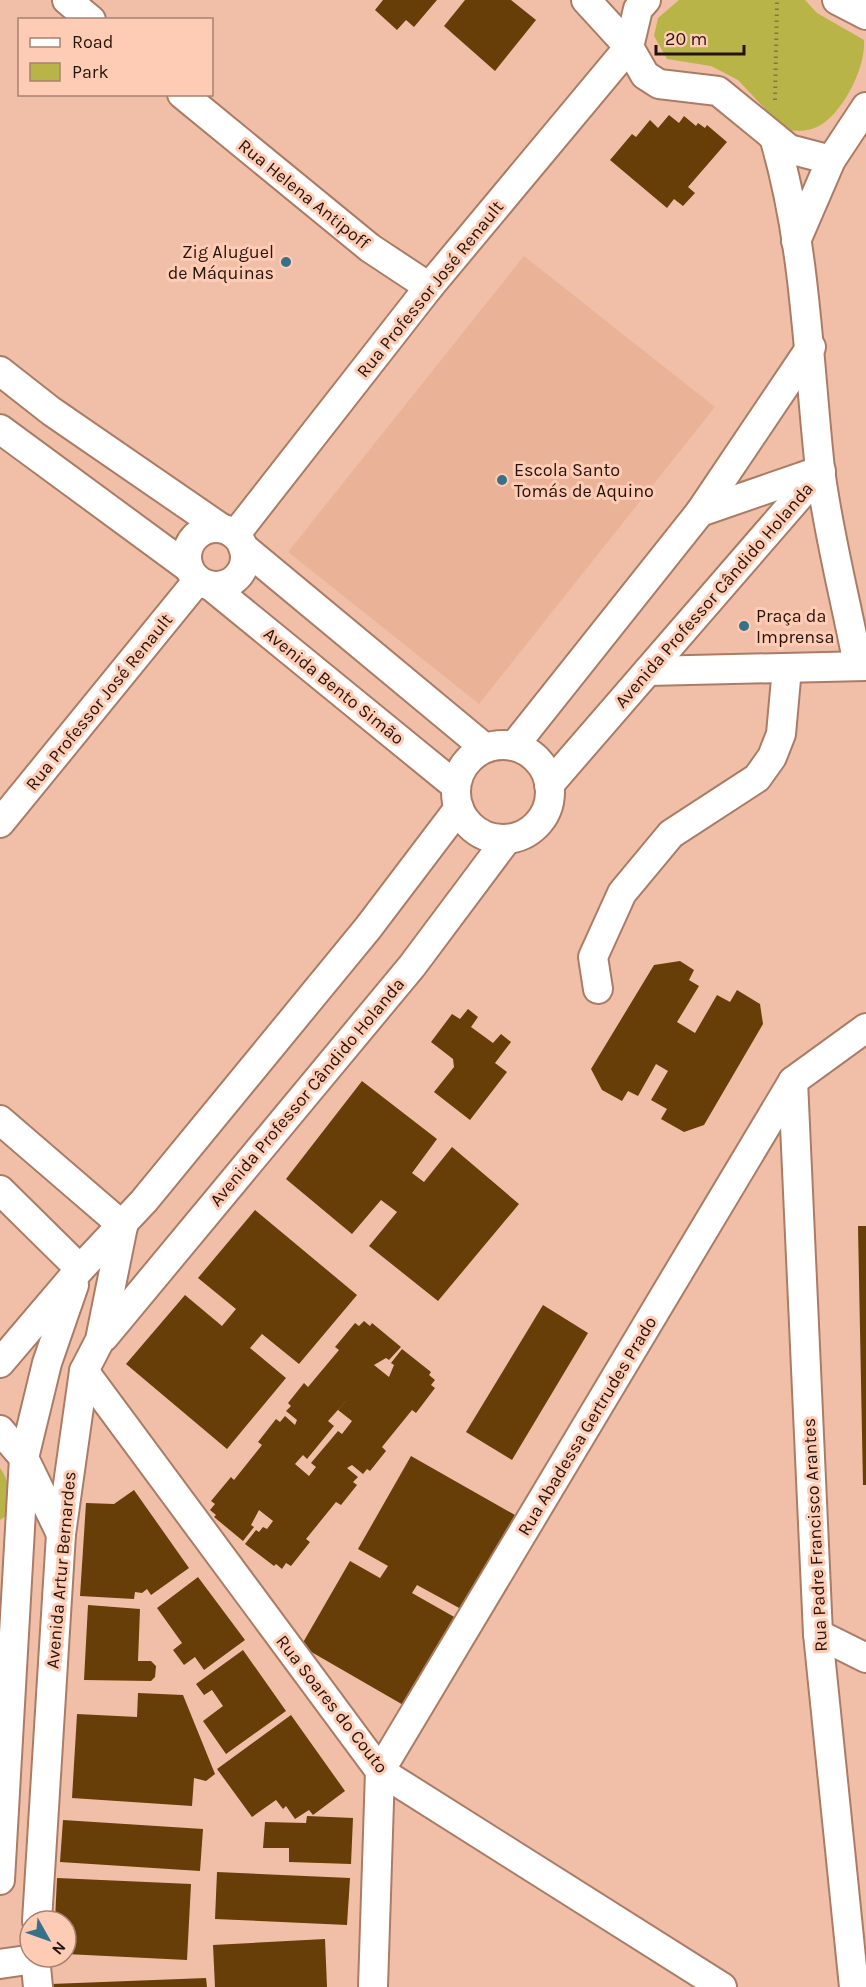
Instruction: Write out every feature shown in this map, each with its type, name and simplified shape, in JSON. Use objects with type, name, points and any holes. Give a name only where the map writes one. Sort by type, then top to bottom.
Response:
[{"type":"street","points":[[67,0],[89,18]]},
{"type":"street","points":[[586,0],[629,46],[645,75],[659,84],[718,91],[789,149],[831,160]]},
{"type":"street","points":[[602,0],[615,7],[642,4],[629,46]]},
{"type":"street","points":[[837,0],[866,15]]},
{"type":"street","name":"Rua Professor José Renault","points":[[233,537],[429,287],[629,46]]},
{"type":"street","name":"Rua Helena Antipoff","points":[[184,96],[370,248],[429,287]]},
{"type":"street","points":[[796,241],[831,160],[866,108]]},
{"type":"street","name":"Avenida Professor Cândido Holanda","points":[[549,785],[821,471],[811,347],[787,181],[774,137]]},
{"type":"street","points":[[514,746],[700,513],[811,347]]},
{"type":"street","points":[[0,371],[51,411],[233,537],[485,748]]},
{"type":"street","name":"Avenida Bento Simão","points":[[0,429],[199,578],[458,797]]},
{"type":"street","points":[[648,671],[862,666],[821,471],[700,513]]},
{"type":"street","points":[[206,530],[233,537],[245,562],[239,576],[226,585],[199,578],[187,553],[193,538],[206,530]]},
{"type":"street","name":"Rua Professor José Renault","points":[[0,824],[199,578]]},
{"type":"street","points":[[598,989],[593,957],[622,893],[671,834],[757,778],[772,757],[781,734],[787,668]]},
{"type":"street","points":[[504,744],[514,746],[538,760],[549,785],[550,796],[543,817],[527,832],[507,839],[480,833],[467,823],[458,797],[461,770],[471,757],[485,748],[504,744]]},
{"type":"street","points":[[0,1363],[80,1269],[123,1226],[368,928],[458,797]]},
{"type":"street","name":"Avenida Professor Cândido Holanda","points":[[100,1340],[412,966],[507,839]]},
{"type":"street","points":[[793,1081],[866,1028]]},
{"type":"street","name":"Rua Padre Francisco Arantes","points":[[793,1081],[818,1634],[854,1987]]},
{"type":"street","name":"Rua Abadessa Gertrudes Prado","points":[[380,1772],[793,1081]]},
{"type":"street","points":[[0,1120],[123,1226]]},
{"type":"street","points":[[0,1190],[80,1269]]},
{"type":"street","name":"Avenida Artur Bernardes","points":[[38,1909],[61,1534],[84,1371],[100,1340],[123,1226]]},
{"type":"street","points":[[0,1880],[24,1458],[47,1363],[80,1269]]},
{"type":"street","name":"Rua Soares do Couto","points":[[84,1371],[380,1772],[723,1987]]},
{"type":"street","points":[[0,1430],[24,1458],[61,1534]]},
{"type":"street","points":[[818,1634],[866,1658]]},
{"type":"street","points":[[373,1987],[380,1772]]},
{"type":"street","points":[[0,1964],[18,1961]]},
{"type":"street","points":[[36,1969],[38,1987]]},
{"type":"path","points":[[774,137],[777,0]]},
{"type":"shaded area","name":"Escola Santo Tomás de Aquino","points":[[524,256],[715,407],[479,704],[288,552]]},
{"type":"green space","points":[[679,0],[805,0],[817,13],[864,40],[861,64],[851,90],[835,112],[817,127],[797,131],[785,130],[738,80],[711,66],[667,59],[654,36],[658,18]]},
{"type":"green space","points":[[0,1468],[4,1474],[8,1491],[6,1516],[0,1520]]},
{"type":"building","points":[[383,0],[437,0],[414,27],[406,20],[397,30],[375,10]]},
{"type":"building","points":[[465,0],[511,0],[536,20],[495,71],[444,26]]},
{"type":"building","points":[[669,115],[679,123],[684,116],[696,126],[698,123],[705,128],[707,125],[727,142],[688,187],[695,193],[683,206],[674,199],[667,208],[610,160],[632,134],[636,137],[650,120],[658,128]]},
{"type":"building","points":[[680,961],[694,970],[689,980],[699,986],[677,1022],[695,1033],[717,995],[730,1002],[737,990],[760,1004],[763,1024],[704,1125],[684,1132],[661,1119],[667,1109],[651,1100],[668,1071],[656,1064],[638,1096],[628,1091],[622,1101],[602,1090],[591,1069],[654,965]]},
{"type":"building","points":[[468,1009],[478,1017],[471,1027],[493,1043],[501,1034],[511,1042],[495,1063],[507,1072],[470,1120],[434,1092],[454,1067],[453,1059],[431,1042],[452,1014],[460,1019]]},
{"type":"building","points":[[362,1081],[437,1139],[412,1173],[424,1182],[452,1147],[519,1204],[438,1301],[369,1246],[397,1212],[381,1200],[352,1234],[286,1179]]},
{"type":"building","points":[[255,1210],[357,1295],[299,1364],[262,1334],[250,1348],[286,1378],[227,1449],[126,1364],[185,1295],[222,1326],[236,1309],[198,1278]]},
{"type":"building","points":[[858,1226],[866,1226],[866,1485],[863,1485]]},
{"type":"building","points":[[543,1305],[588,1333],[512,1460],[466,1432]]},
{"type":"building","points":[[364,1321],[370,1326],[372,1323],[401,1347],[389,1360],[386,1358],[374,1365],[389,1377],[394,1365],[391,1363],[402,1349],[431,1372],[429,1375],[435,1380],[431,1385],[435,1388],[416,1413],[412,1410],[382,1447],[386,1451],[370,1471],[367,1469],[363,1474],[352,1465],[347,1468],[358,1477],[353,1482],[357,1485],[341,1505],[336,1502],[306,1539],[310,1542],[291,1566],[286,1563],[282,1569],[276,1564],[274,1566],[245,1544],[256,1530],[259,1532],[263,1527],[267,1529],[273,1521],[259,1510],[251,1525],[254,1527],[243,1541],[214,1517],[216,1515],[210,1510],[215,1504],[211,1501],[231,1477],[234,1480],[262,1445],[258,1442],[276,1419],[280,1422],[285,1416],[295,1425],[297,1420],[286,1411],[291,1406],[288,1403],[304,1383],[308,1387],[339,1350],[335,1347],[355,1323],[359,1326]],"holes":[[[353,1393],[338,1410],[352,1421],[342,1434],[338,1431],[311,1463],[316,1467],[309,1476],[295,1464],[303,1455],[307,1459],[334,1426],[328,1421]]]},
{"type":"building","points":[[411,1456],[515,1515],[461,1609],[417,1585],[412,1593],[456,1618],[405,1706],[301,1646],[350,1561],[380,1578],[388,1566],[358,1549]]},
{"type":"building","points":[[134,1490],[189,1568],[151,1595],[147,1589],[142,1593],[135,1592],[134,1599],[80,1596],[86,1503],[114,1504]]},
{"type":"building","points":[[198,1577],[245,1640],[204,1670],[195,1657],[184,1665],[173,1650],[182,1643],[157,1608]]},
{"type":"building","points":[[88,1605],[140,1609],[138,1661],[151,1661],[156,1666],[155,1677],[151,1681],[84,1680]]},
{"type":"building","points":[[243,1650],[286,1711],[226,1754],[203,1721],[223,1706],[212,1690],[204,1695],[196,1684]]},
{"type":"building","points":[[138,1693],[183,1695],[215,1774],[206,1781],[194,1778],[192,1806],[72,1798],[77,1714],[137,1717]]},
{"type":"building","points":[[291,1715],[345,1791],[313,1815],[309,1810],[295,1819],[286,1806],[283,1809],[276,1800],[252,1817],[217,1769]]},
{"type":"building","points":[[307,1816],[353,1818],[351,1864],[289,1862],[289,1848],[263,1848],[265,1822],[306,1823]]},
{"type":"building","points":[[63,1820],[203,1829],[200,1871],[60,1862]]},
{"type":"building","points":[[217,1872],[350,1878],[347,1925],[215,1919]]},
{"type":"building","points":[[57,1878],[191,1884],[187,1960],[78,1955],[78,1909],[56,1909]]},
{"type":"building","points":[[325,1939],[327,1987],[215,1987],[213,1945]]},
{"type":"building","points":[[206,1978],[207,1987],[52,1987],[51,1984]]},
{"type":"place","name":"Zig Aluguel de Máquinas","points":[[286,262]]},
{"type":"place","name":"Escola Santo Tomás de Aquino","points":[[502,480]]},
{"type":"place","name":"Praça da Imprensa","points":[[744,626]]}]
